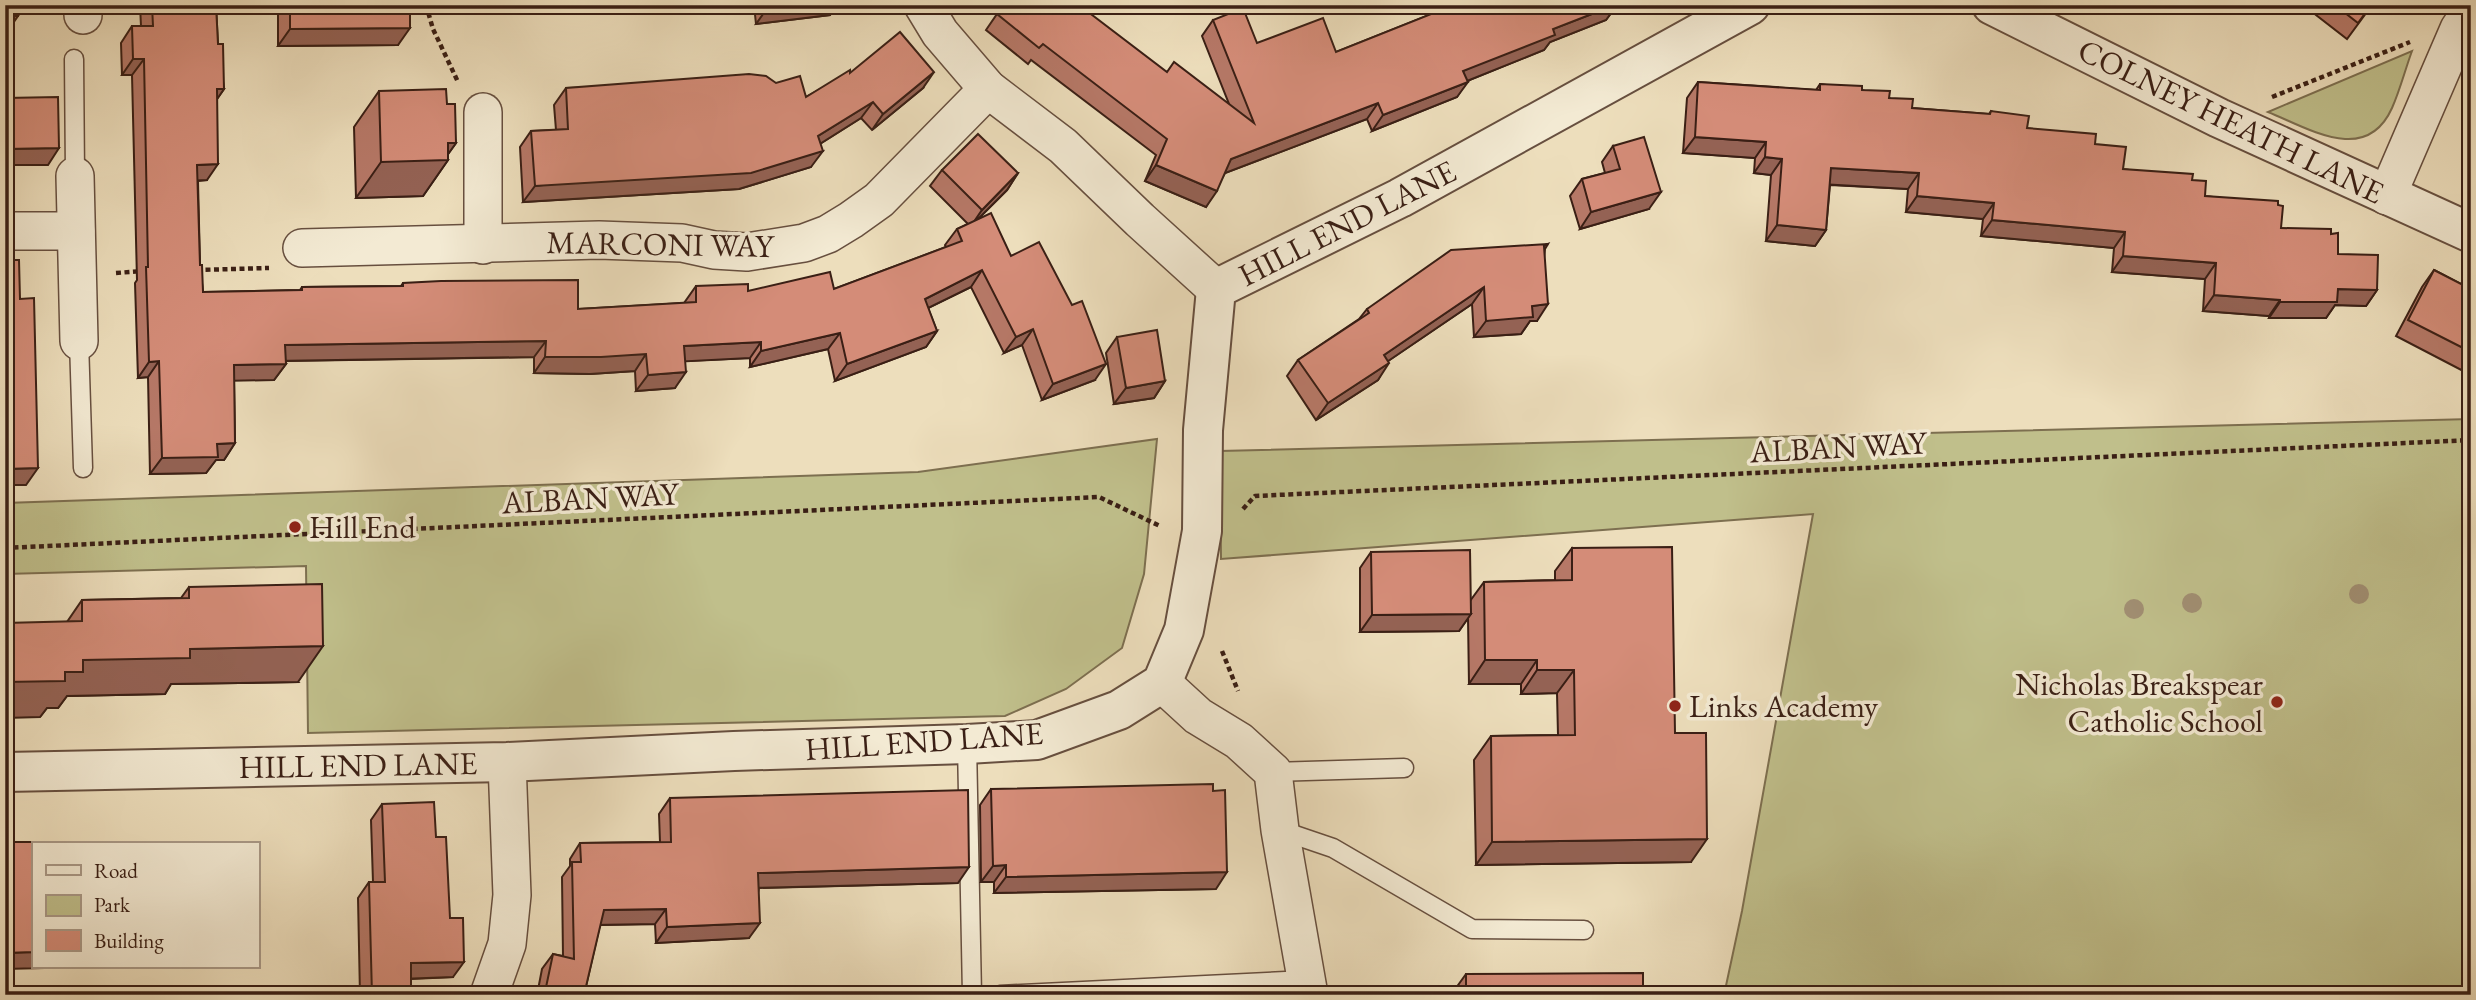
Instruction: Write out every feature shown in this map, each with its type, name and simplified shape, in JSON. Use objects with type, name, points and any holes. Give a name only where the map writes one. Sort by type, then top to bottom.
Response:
[{"type":"street","points":[[923,5],[940,33],[988,89],[1063,146],[1216,289]]},
{"type":"street","name":"HILL END LANE","points":[[5,772],[507,762],[734,751],[967,744],[1037,740],[1119,710],[1162,684],[1184,631],[1202,531],[1203,430],[1216,289],[1412,191],[1750,5]]},
{"type":"street","name":"COLNEY HEATH LANE","points":[[1992,5],[2219,118],[2471,233]]},
{"type":"street","points":[[2387,196],[2465,20]]},
{"type":"street","name":"MARCONI WAY","points":[[302,248],[636,241],[682,243],[714,250],[747,252],[804,243],[828,234],[879,200],[988,89]]},
{"type":"street","points":[[483,112],[483,245]]},
{"type":"street","points":[[75,176],[79,341]]},
{"type":"street","points":[[5,232],[76,231]]},
{"type":"street","points":[[1162,684],[1198,716],[1239,741],[1273,772],[1280,830],[1307,988]]},
{"type":"street","points":[[489,995],[507,944],[512,895],[507,762]]},
{"type":"lane","points":[[74,59],[75,176]]},
{"type":"lane","points":[[79,341],[83,468]]},
{"type":"lane","points":[[967,744],[972,995]]},
{"type":"lane","points":[[1273,772],[1404,768]]},
{"type":"lane","points":[[1280,830],[1333,848],[1472,929],[1584,930]]},
{"type":"lane","points":[[1000,995],[1307,988]]},
{"type":"path","points":[[426,5],[433,29],[460,86],[461,105],[483,112]]},
{"type":"path","points":[[2219,118],[2465,20]]},
{"type":"path","points":[[194,270],[269,268],[302,248]]},
{"type":"path","points":[[78,274],[156,271]]},
{"type":"path","name":"ALBAN WAY","points":[[1239,513],[1255,496],[2471,440]]},
{"type":"path","name":"ALBAN WAY","points":[[5,548],[1100,497],[1170,530]]},
{"type":"path","points":[[1221,649],[1241,697]]},
{"type":"green space","points":[[2412,51],[2392,108],[2381,125],[2367,135],[2352,139],[2335,138],[2268,112]]},
{"type":"green space","points":[[2471,419],[2471,995],[1724,995],[1742,911],[1813,514],[1221,559],[1220,451]]},
{"type":"green space","points":[[1157,439],[1144,574],[1122,648],[1066,689],[1005,716],[308,733],[306,566],[5,574],[5,503],[918,472]]},
{"type":"building","points":[[5,5],[18,5],[18,16],[5,16]]},
{"type":"building","points":[[152,5],[216,5],[218,44],[223,44],[224,89],[217,89],[218,164],[197,165],[203,292],[403,286],[403,283],[441,281],[578,280],[578,309],[696,302],[696,286],[748,284],[748,291],[830,272],[834,289],[962,241],[957,229],[991,213],[1011,256],[1039,242],[1072,305],[1082,301],[1106,364],[1053,384],[1033,329],[1016,337],[982,270],[925,299],[937,331],[847,364],[840,333],[761,351],[761,342],[684,346],[686,372],[648,375],[646,354],[545,357],[546,341],[285,345],[286,364],[234,365],[235,443],[217,444],[218,457],[162,458],[159,361],[149,362],[144,59],[133,59],[132,26],[153,26]]},
{"type":"building","points":[[290,5],[410,5],[410,28],[290,29]]},
{"type":"building","points":[[1004,5],[1079,5],[1167,72],[1174,62],[1254,123],[1213,20],[1243,8],[1257,43],[1323,18],[1336,52],[1444,9],[1443,5],[1615,5],[1553,29],[1555,35],[1463,71],[1468,82],[1383,115],[1378,103],[1231,159],[1217,191],[1156,165],[1167,139],[1043,44],[1039,48],[997,14]]},
{"type":"building","points":[[2335,5],[2371,5],[2358,23]]},
{"type":"building","points":[[900,32],[934,72],[883,114],[873,102],[818,136],[823,151],[751,173],[535,186],[531,131],[568,129],[566,88],[749,74],[766,76],[776,83],[800,76],[806,97],[850,70],[850,73]]},
{"type":"building","points":[[1698,82],[1820,90],[1820,84],[1862,86],[1862,90],[1890,91],[1889,98],[1913,99],[1912,108],[1990,114],[1991,111],[2029,116],[2027,128],[2096,134],[2095,144],[2126,147],[2123,169],[2193,174],[2192,180],[2206,181],[2205,196],[2278,201],[2278,205],[2283,206],[2281,228],[2331,229],[2331,234],[2338,233],[2338,254],[2378,255],[2377,290],[2338,289],[2337,302],[2280,302],[2214,295],[2216,263],[2123,256],[2125,232],[1992,220],[1994,203],[1917,196],[1919,173],[1831,168],[1826,230],[1777,225],[1782,159],[1765,157],[1766,142],[1695,137]]},
{"type":"building","points":[[446,89],[447,104],[455,104],[456,143],[448,143],[448,160],[381,162],[379,91]]},
{"type":"building","points":[[58,97],[59,148],[5,149],[5,98]]},
{"type":"building","points":[[978,134],[1018,173],[982,210],[942,170]]},
{"type":"building","points":[[1644,137],[1661,192],[1591,212],[1582,179],[1620,169],[1613,146]]},
{"type":"building","points":[[1548,244],[1544,246],[1548,304],[1532,306],[1533,317],[1486,321],[1484,287],[1384,355],[1389,363],[1328,403],[1298,360],[1369,313],[1367,309],[1451,250]]},
{"type":"building","points":[[5,260],[19,260],[20,299],[34,298],[38,468],[5,469]]},
{"type":"building","points":[[2434,270],[2471,289],[2471,352],[2408,320]]},
{"type":"building","points":[[1157,330],[1165,381],[1126,388],[1117,337]]},
{"type":"building","points":[[1672,547],[1675,733],[1706,733],[1707,839],[1492,842],[1491,736],[1575,735],[1574,670],[1537,670],[1537,660],[1485,660],[1484,582],[1572,580],[1572,548]]},
{"type":"building","points":[[1470,550],[1471,614],[1372,615],[1371,552]]},
{"type":"building","points":[[322,584],[323,646],[190,649],[190,658],[83,660],[83,672],[65,672],[65,681],[5,682],[5,623],[82,621],[82,600],[189,598],[189,587]]},
{"type":"building","points":[[1213,784],[1213,791],[1225,790],[1227,872],[1006,877],[1006,865],[993,866],[991,789]]},
{"type":"building","points":[[968,790],[969,867],[758,873],[760,923],[667,927],[666,909],[604,910],[584,995],[545,992],[553,954],[574,959],[572,862],[581,862],[580,843],[671,842],[670,798]]},
{"type":"building","points":[[434,802],[436,837],[446,837],[450,918],[463,918],[464,962],[411,963],[411,995],[372,995],[369,882],[385,882],[382,804]]},
{"type":"building","points":[[5,842],[32,842],[32,952],[5,953]]},
{"type":"building","points":[[1643,973],[1643,995],[1466,995],[1466,974]]},
{"type":"place","name":"Hill End","points":[[295,527]]},
{"type":"place","name":"Nicholas Breakspear Catholic School","points":[[2277,702]]},
{"type":"place","name":"Links Academy","points":[[1675,706]]}]
